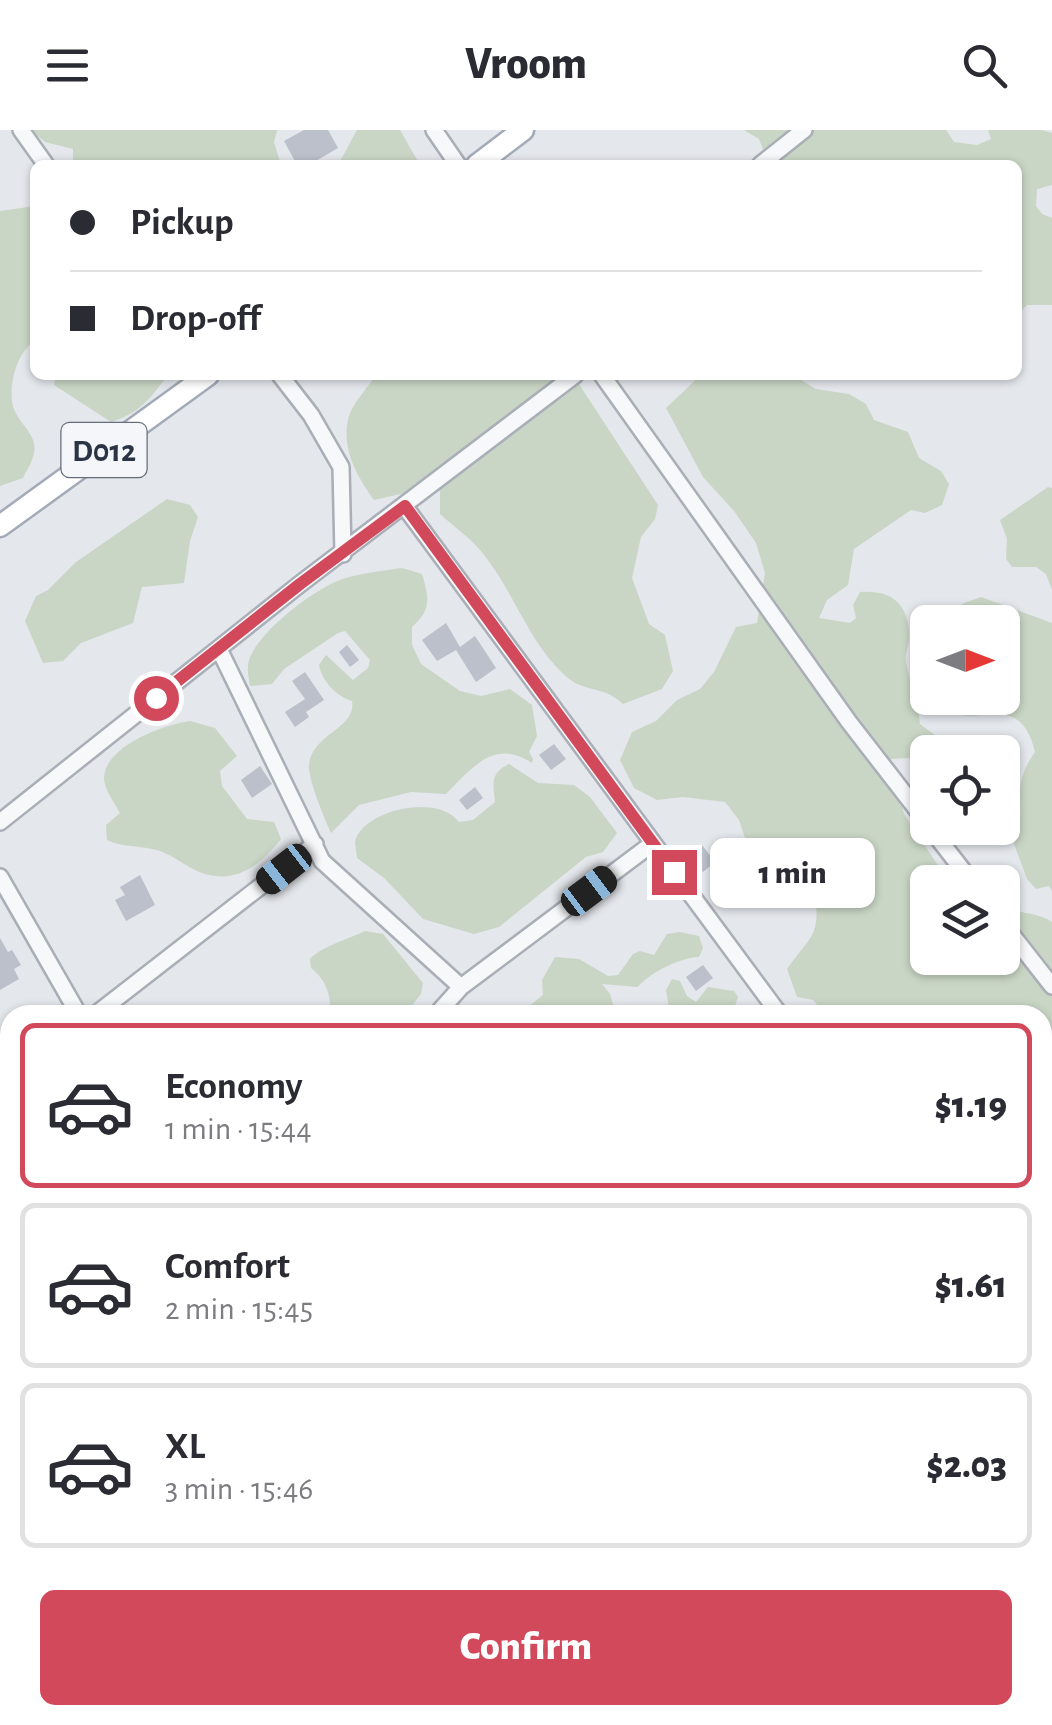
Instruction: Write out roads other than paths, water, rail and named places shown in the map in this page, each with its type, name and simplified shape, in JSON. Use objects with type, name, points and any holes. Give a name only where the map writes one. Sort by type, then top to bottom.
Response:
[{"type":"main road","points":[[483,160],[522,130]]},
{"type":"main road","name":"D012","points":[[0,526],[195,380]]},
{"type":"street","points":[[22,130],[43,160]]},
{"type":"street","points":[[434,130],[455,160]]},
{"type":"street","points":[[766,160],[804,130]]},
{"type":"street","points":[[284,380],[342,467],[343,554]]},
{"type":"street","points":[[0,822],[569,380]]},
{"type":"street","points":[[606,380],[910,801]]},
{"type":"street","points":[[405,506],[773,1005]]},
{"type":"street","points":[[219,649],[322,860],[461,987]]},
{"type":"street","points":[[445,1005],[461,987],[653,843]]},
{"type":"street","points":[[108,1005],[316,844]]},
{"type":"street","points":[[944,845],[959,865]]},
{"type":"street","points":[[0,877],[73,1005]]},
{"type":"street","points":[[1020,945],[1052,986]]}]
